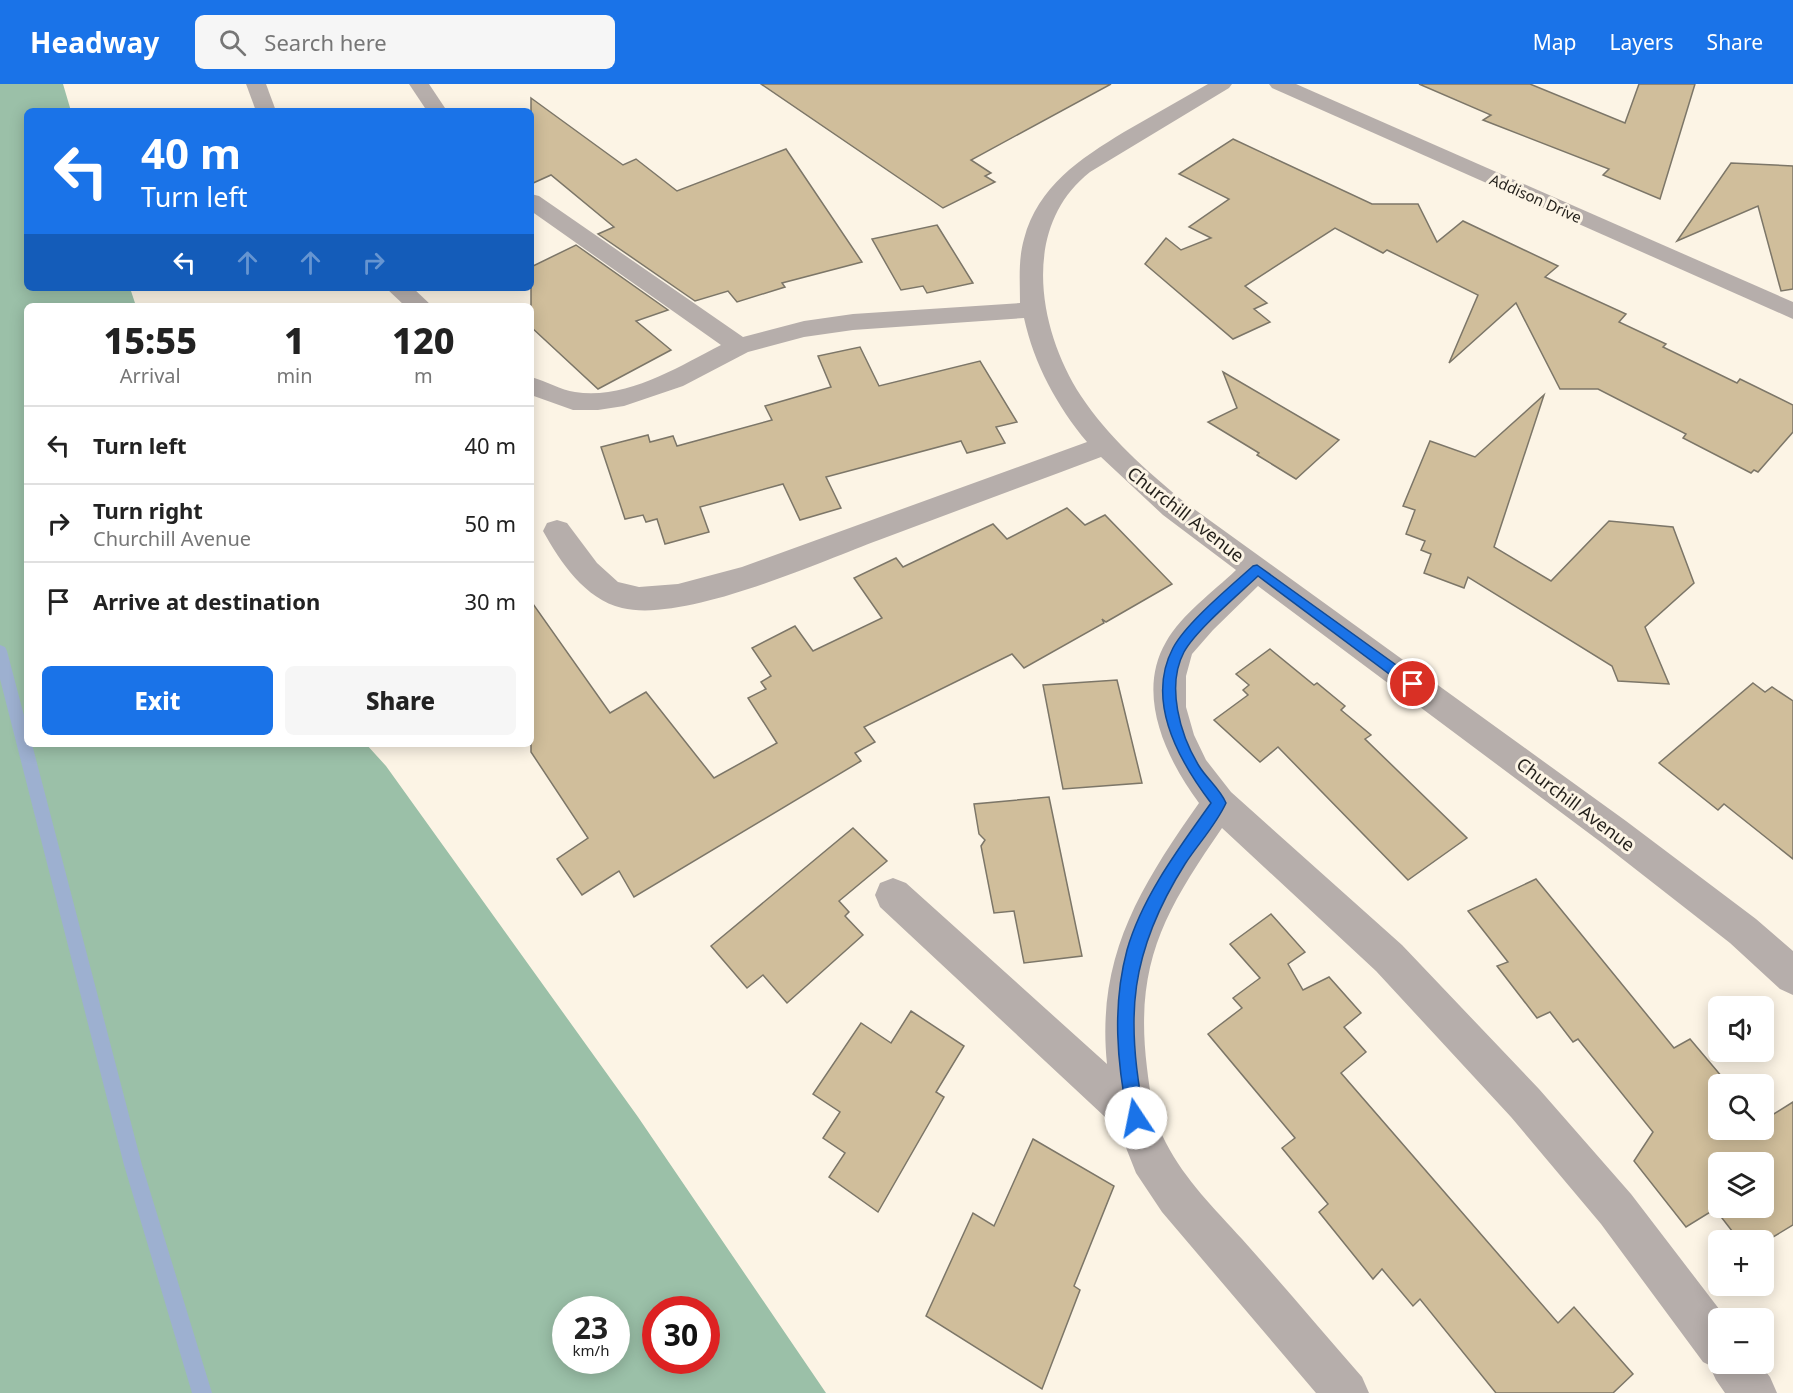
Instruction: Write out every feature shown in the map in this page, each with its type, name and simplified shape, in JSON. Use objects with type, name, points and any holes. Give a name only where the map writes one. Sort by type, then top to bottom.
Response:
[{"type":"street","points":[[256,84],[265,108]]},
{"type":"street","points":[[419,84],[435,108]]},
{"type":"street","name":"Churchill Avenue","points":[[1222,84],[1139,131],[1075,174],[1061,189],[1040,221],[1035,235],[1031,277],[1033,310],[1040,342],[1060,385],[1079,414],[1144,485],[1614,832],[1743,931],[1793,976]]},
{"type":"street","name":"Addison Drive","points":[[1279,84],[1793,311]]},
{"type":"street","points":[[534,203],[622,267],[740,346]]},
{"type":"street","points":[[402,291],[416,303]]},
{"type":"street","points":[[534,387],[573,401],[598,401],[624,397],[674,380],[740,346],[804,329],[853,322],[1033,310]]},
{"type":"street","points":[[557,531],[598,583],[608,591],[634,598],[658,598],[695,592],[750,576],[1106,445]]},
{"type":"street","points":[[1257,569],[1202,621],[1178,649],[1170,676],[1170,707],[1178,735],[1194,770],[1219,803],[1389,958],[1525,1102],[1616,1209],[1708,1331]]},
{"type":"street","points":[[1219,803],[1180,860],[1152,909],[1135,950],[1125,1005],[1127,1071],[1136,1118],[1151,1158],[1184,1205],[1346,1393]]},
{"type":"street","points":[[893,895],[1136,1118]]},
{"type":"street","points":[[1740,1374],[1754,1393]]},
{"type":"green space","points":[[0,84],[63,84],[70,108],[24,108],[24,291],[131,291],[135,303],[24,303],[24,747],[369,747],[386,766],[638,1117],[826,1393],[0,1393]]},
{"type":"building","points":[[761,84],[1111,84],[971,160],[991,173],[985,176],[995,182],[943,208]]},
{"type":"building","points":[[1419,84],[1530,84],[1625,123],[1639,84],[1695,84],[1660,199],[1603,175],[1609,169],[1483,120],[1491,115]]},
{"type":"building","points":[[531,98],[623,165],[636,159],[677,191],[786,149],[862,262],[782,283],[785,287],[737,302],[728,291],[695,301],[598,234],[614,227],[551,175],[534,183],[534,108],[531,108]]},
{"type":"building","points":[[1233,139],[1372,204],[1418,204],[1437,242],[1463,221],[1558,266],[1545,277],[1626,314],[1619,322],[1666,344],[1663,347],[1737,383],[1740,379],[1793,405],[1793,432],[1758,472],[1754,470],[1751,473],[1683,438],[1686,434],[1598,389],[1560,389],[1516,303],[1449,363],[1478,295],[1387,250],[1383,253],[1335,228],[1245,286],[1267,303],[1254,309],[1270,322],[1233,339],[1145,264],[1166,238],[1181,250],[1211,238],[1189,227],[1229,199],[1179,174]]},
{"type":"building","points":[[1731,163],[1793,166],[1793,289],[1781,291],[1758,206],[1677,241]]},
{"type":"building","points":[[937,225],[973,283],[927,293],[923,286],[901,290],[872,239]]},
{"type":"building","points":[[576,245],[668,310],[636,321],[671,350],[598,389],[534,330],[534,303],[531,303],[531,291],[534,291],[534,266]]},
{"type":"building","points":[[860,347],[879,386],[980,361],[1017,422],[996,427],[1005,443],[967,453],[961,441],[826,477],[841,508],[800,520],[783,484],[700,507],[709,532],[665,544],[657,519],[646,522],[643,515],[625,519],[601,447],[648,435],[650,442],[673,436],[677,446],[772,420],[765,406],[831,387],[818,356]]},
{"type":"building","points":[[1223,372],[1339,440],[1296,479],[1208,422],[1237,408]]},
{"type":"building","points":[[1544,395],[1494,547],[1551,581],[1609,521],[1673,527],[1694,583],[1645,627],[1669,684],[1618,681],[1612,666],[1468,577],[1464,588],[1424,573],[1431,554],[1421,550],[1425,541],[1406,534],[1415,510],[1403,506],[1430,441],[1475,457]]},
{"type":"building","points":[[1067,508],[1085,525],[1105,515],[1172,584],[1106,622],[1102,619],[1104,623],[1024,668],[1012,654],[864,727],[875,742],[855,753],[861,761],[634,897],[619,871],[582,895],[557,859],[588,838],[531,752],[531,747],[534,747],[534,605],[610,713],[646,692],[714,778],[777,743],[748,698],[766,689],[761,682],[771,676],[752,648],[795,626],[813,651],[882,618],[854,578],[896,558],[903,567],[993,524],[1007,539]]},
{"type":"building","points":[[1270,649],[1314,685],[1317,683],[1345,706],[1341,710],[1371,735],[1365,739],[1467,838],[1408,880],[1278,747],[1260,762],[1214,720],[1248,695],[1243,690],[1249,685],[1236,674]]},
{"type":"building","points":[[1117,680],[1142,783],[1063,789],[1043,685]]},
{"type":"building","points":[[1753,683],[1765,692],[1772,687],[1793,701],[1793,859],[1724,804],[1718,810],[1659,763]]},
{"type":"building","points":[[1049,797],[1082,956],[1024,963],[1014,911],[994,913],[981,846],[985,840],[979,834],[974,804]]},
{"type":"building","points":[[853,828],[887,861],[839,901],[849,912],[845,916],[863,935],[787,1003],[763,975],[747,988],[711,946]]},
{"type":"building","points":[[1536,879],[1674,1048],[1690,1039],[1720,1074],[1708,1074],[1708,1140],[1774,1140],[1774,1114],[1793,1102],[1793,1225],[1774,1236],[1774,1230],[1731,1230],[1722,1218],[1774,1218],[1774,1152],[1708,1152],[1708,1213],[1686,1227],[1634,1161],[1653,1132],[1578,1039],[1573,1042],[1550,1012],[1537,1018],[1497,966],[1508,962],[1468,911]]},
{"type":"building","points":[[1271,914],[1305,952],[1288,964],[1303,990],[1329,977],[1361,1013],[1344,1027],[1366,1052],[1341,1073],[1558,1323],[1574,1307],[1633,1374],[1613,1393],[1496,1393],[1420,1299],[1413,1306],[1382,1269],[1373,1279],[1319,1212],[1328,1204],[1282,1148],[1295,1138],[1208,1034],[1242,1008],[1233,998],[1260,978],[1230,944]]},
{"type":"building","points":[[911,1011],[964,1046],[936,1092],[944,1097],[878,1212],[829,1177],[845,1153],[823,1138],[840,1112],[813,1094],[861,1023],[891,1043]]},
{"type":"building","points":[[1033,1139],[1114,1186],[1074,1286],[1080,1290],[1042,1389],[926,1316],[973,1213],[994,1226]]},
{"type":"waterway","points":[[0,651],[24,744]]},
{"type":"waterway","points":[[25,747],[133,1165],[202,1393]]},
{"type":"route","points":[[1136,1118],[1127,1071],[1125,1005],[1135,950],[1152,909],[1180,860],[1219,803],[1194,770],[1178,735],[1170,707],[1170,676],[1178,649],[1202,621],[1257,569],[1413,684]]}]
